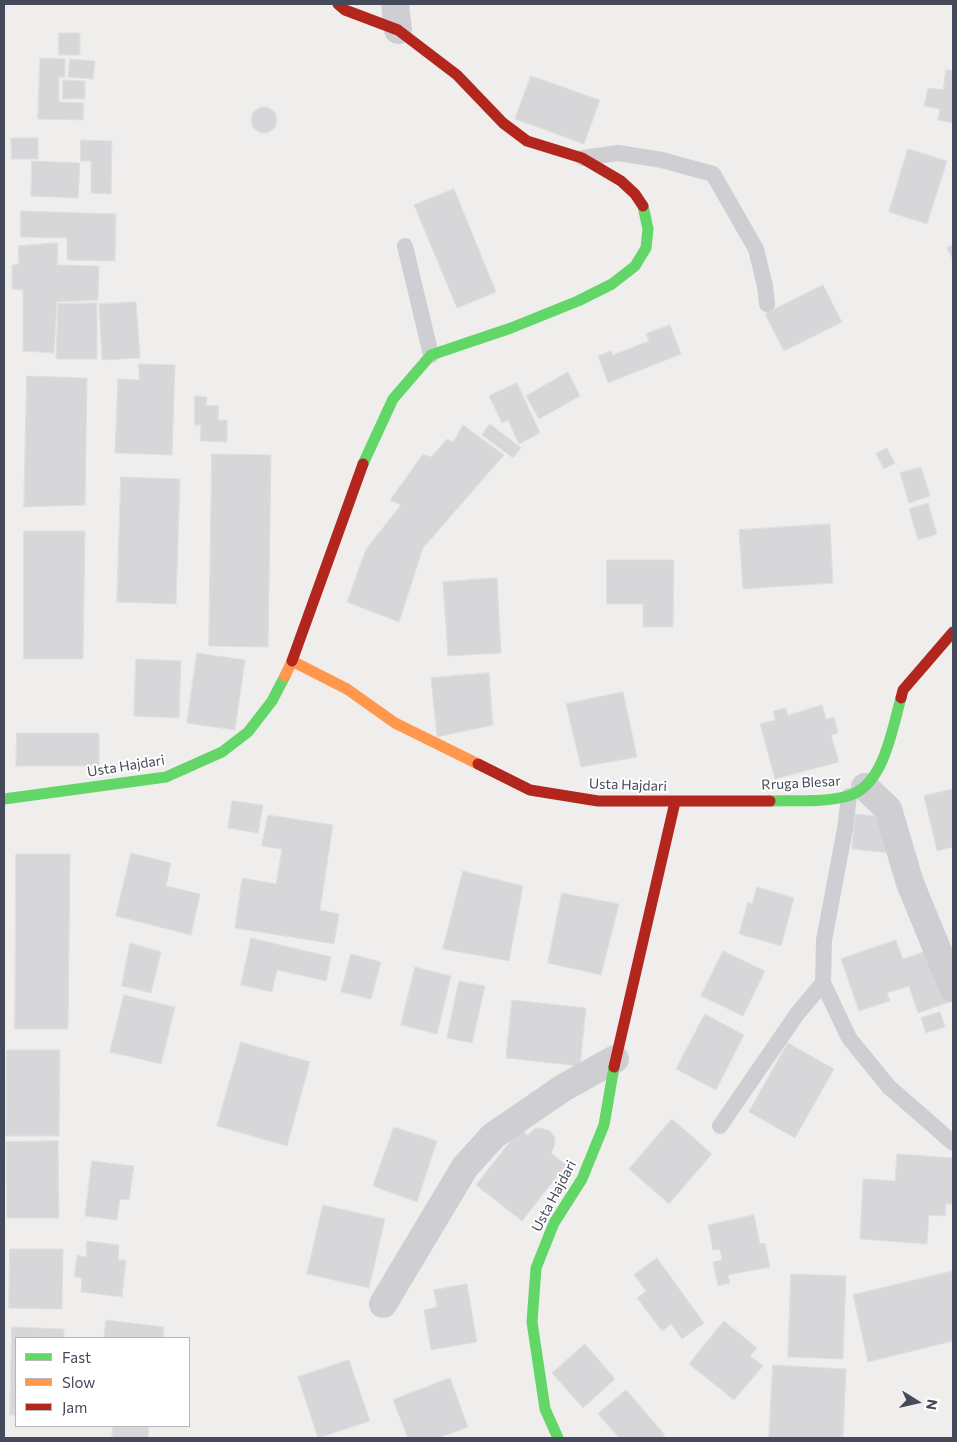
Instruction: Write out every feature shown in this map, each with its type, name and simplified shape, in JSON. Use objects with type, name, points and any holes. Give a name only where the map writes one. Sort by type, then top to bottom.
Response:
[{"type":"street","points":[[292,661],[365,459],[393,399],[431,355],[511,328],[578,301],[612,284],[635,266],[646,248],[648,229],[643,206],[635,194],[622,181],[582,158],[527,141],[503,123],[457,75],[396,17],[345,10],[338,4]]},
{"type":"street","points":[[951,636],[903,690],[884,757],[875,774],[857,791],[888,809],[910,883],[953,988]]},
{"type":"street","name":"Usta Hajdari","points":[[4,799],[166,777],[222,752],[248,732],[266,709],[292,661],[347,689],[395,722],[530,790],[598,800],[675,802],[615,1059],[604,1124],[582,1179],[554,1223],[536,1268],[532,1322],[546,1408],[558,1438]]},
{"type":"street","name":"Rruga Blesar","points":[[675,802],[820,800],[857,791]]},
{"type":"street","points":[[383,1304],[465,1167],[494,1136],[563,1088],[615,1059]]},
{"type":"lane","points":[[582,158],[618,153],[662,160],[713,174],[756,249],[766,286],[767,304]]},
{"type":"lane","points":[[405,246],[431,355]]},
{"type":"lane","points":[[857,791],[845,829],[824,940],[823,983],[849,1038],[889,1087],[953,1143]]},
{"type":"lane","points":[[720,1126],[797,1014],[823,983]]},
{"type":"building","points":[[59,33],[80,33],[80,55],[59,55]]},
{"type":"building","points":[[40,58],[65,59],[65,77],[59,77],[59,102],[84,103],[83,120],[38,119]]},
{"type":"building","points":[[70,59],[95,61],[93,79],[68,77]]},
{"type":"building","points":[[946,70],[953,71],[953,123],[938,120],[940,109],[924,106],[928,88],[943,90]]},
{"type":"building","points":[[531,76],[600,100],[584,144],[515,119]]},
{"type":"building","points":[[63,80],[85,81],[85,99],[63,99]]},
{"type":"building","points":[[264,107],[273,111],[277,120],[273,129],[264,133],[255,129],[251,120],[255,111]]},
{"type":"building","points":[[11,138],[38,138],[38,159],[12,159]]},
{"type":"building","points":[[81,140],[112,141],[111,194],[91,193],[91,161],[81,161]]},
{"type":"building","points":[[908,149],[947,161],[927,224],[889,212]]},
{"type":"building","points":[[32,161],[80,163],[78,198],[31,196]]},
{"type":"building","points":[[454,189],[496,292],[457,308],[414,205]]},
{"type":"building","points":[[21,211],[116,214],[115,261],[67,260],[67,238],[21,237]]},
{"type":"building","points":[[58,243],[57,265],[99,266],[98,300],[57,302],[54,353],[23,351],[23,290],[12,289],[12,265],[19,264],[18,246]]},
{"type":"building","points":[[953,245],[953,260],[947,248]]},
{"type":"building","points":[[823,285],[842,322],[784,351],[765,314]]},
{"type":"building","points":[[136,302],[140,358],[102,360],[99,304]]},
{"type":"building","points":[[97,303],[97,359],[56,359],[58,304]]},
{"type":"building","points":[[670,325],[681,354],[608,383],[598,356],[611,351],[613,355],[649,341],[646,334]]},
{"type":"building","points":[[139,364],[175,365],[172,455],[115,453],[118,379],[139,380]]},
{"type":"building","points":[[568,372],[580,396],[539,419],[526,396]]},
{"type":"building","points":[[27,376],[87,378],[85,505],[24,507]]},
{"type":"building","points":[[517,383],[540,433],[519,444],[508,420],[502,423],[489,396]]},
{"type":"building","points":[[195,396],[207,397],[206,405],[219,406],[218,420],[227,420],[227,442],[200,441],[201,425],[195,425]]},
{"type":"building","points":[[490,424],[521,448],[513,458],[482,435]]},
{"type":"building","points":[[463,425],[504,455],[423,548],[399,622],[347,602],[366,549],[401,505],[390,500],[423,454],[431,457],[447,439],[453,442]]},
{"type":"building","points":[[887,448],[895,463],[884,469],[876,454]]},
{"type":"building","points":[[212,454],[271,455],[268,647],[209,646]]},
{"type":"building","points":[[921,467],[930,496],[909,503],[900,473]]},
{"type":"building","points":[[121,477],[180,479],[176,604],[117,602]]},
{"type":"building","points":[[928,503],[937,534],[918,540],[909,509]]},
{"type":"building","points":[[830,524],[833,583],[743,589],[739,530]]},
{"type":"building","points":[[24,531],[85,531],[83,659],[24,659]]},
{"type":"building","points":[[607,560],[674,560],[673,627],[643,627],[643,604],[607,604]]},
{"type":"building","points":[[497,578],[501,653],[448,656],[443,582]]},
{"type":"building","points":[[197,653],[245,660],[235,730],[187,723]]},
{"type":"building","points":[[136,659],[181,661],[179,718],[134,716]]},
{"type":"building","points":[[489,673],[493,725],[437,737],[431,678]]},
{"type":"building","points":[[623,692],[637,757],[581,767],[566,704]]},
{"type":"building","points":[[822,705],[826,719],[834,717],[838,733],[831,735],[839,762],[775,779],[760,724],[775,720],[773,711],[786,708],[788,715]]},
{"type":"building","points":[[17,733],[99,733],[99,766],[16,766]]},
{"type":"building","points":[[953,789],[953,847],[937,851],[924,796]]},
{"type":"building","points":[[232,801],[263,805],[258,833],[228,828]]},
{"type":"building","points":[[855,814],[877,816],[890,853],[852,849]]},
{"type":"building","points":[[268,815],[333,825],[320,910],[339,914],[334,944],[235,928],[242,878],[276,884],[282,849],[262,846]]},
{"type":"building","points":[[131,853],[171,863],[166,886],[200,894],[191,935],[116,916]]},
{"type":"building","points":[[16,854],[70,854],[68,1029],[15,1029]]},
{"type":"building","points":[[463,871],[523,886],[509,961],[443,949]]},
{"type":"building","points":[[757,887],[794,898],[781,946],[739,934],[748,902],[752,904]]},
{"type":"building","points":[[562,893],[619,904],[601,975],[548,963]]},
{"type":"building","points":[[251,938],[331,957],[326,981],[277,970],[272,992],[241,985]]},
{"type":"building","points":[[896,940],[903,959],[932,949],[950,1002],[918,1013],[909,986],[887,993],[890,1001],[859,1011],[841,959]]},
{"type":"building","points":[[130,943],[161,952],[151,993],[122,986]]},
{"type":"building","points":[[723,951],[765,971],[743,1016],[701,996]]},
{"type":"building","points":[[351,954],[381,962],[371,999],[341,992]]},
{"type":"building","points":[[415,967],[451,976],[437,1034],[401,1025]]},
{"type":"building","points":[[459,981],[485,986],[472,1043],[447,1038]]},
{"type":"building","points":[[124,995],[175,1007],[161,1064],[110,1052]]},
{"type":"building","points":[[512,1000],[586,1008],[580,1066],[506,1058]]},
{"type":"building","points":[[940,1012],[945,1027],[926,1033],[921,1018]]},
{"type":"building","points":[[705,1014],[744,1035],[716,1090],[676,1069]]},
{"type":"building","points":[[241,1042],[310,1062],[287,1146],[217,1126]]},
{"type":"building","points":[[788,1043],[834,1069],[795,1138],[749,1112]]},
{"type":"building","points":[[7,1050],[60,1050],[59,1136],[6,1136]]},
{"type":"building","points":[[672,1119],[712,1154],[669,1204],[629,1169]]},
{"type":"building","points":[[394,1127],[437,1141],[417,1202],[373,1186]]},
{"type":"building","points":[[542,1128],[550,1131],[555,1138],[555,1145],[551,1153],[566,1165],[522,1221],[476,1185],[520,1129],[528,1135],[534,1129]]},
{"type":"building","points":[[58,1141],[59,1218],[7,1218],[6,1142]]},
{"type":"building","points":[[897,1154],[953,1158],[953,1204],[946,1204],[945,1216],[929,1215],[927,1244],[860,1239],[863,1179],[895,1181]]},
{"type":"building","points":[[92,1161],[134,1166],[129,1200],[120,1199],[117,1220],[85,1216]]},
{"type":"building","points":[[323,1205],[385,1219],[369,1288],[307,1274]]},
{"type":"building","points":[[754,1215],[760,1244],[765,1243],[770,1267],[728,1275],[730,1283],[718,1286],[713,1262],[722,1260],[720,1249],[713,1250],[708,1225]]},
{"type":"building","points":[[87,1241],[119,1245],[118,1260],[126,1260],[122,1297],[81,1292],[82,1278],[74,1277],[77,1255],[86,1257]]},
{"type":"building","points":[[10,1249],[63,1249],[62,1309],[9,1308]]},
{"type":"building","points":[[657,1258],[704,1323],[682,1339],[671,1324],[662,1331],[637,1298],[646,1291],[634,1275]]},
{"type":"building","points":[[953,1271],[953,1341],[868,1362],[853,1295]]},
{"type":"building","points":[[791,1274],[846,1276],[843,1359],[788,1357]]},
{"type":"building","points":[[467,1284],[477,1342],[431,1350],[424,1310],[437,1307],[434,1290]]},
{"type":"building","points":[[106,1320],[164,1327],[163,1337],[104,1337]]},
{"type":"building","points":[[724,1321],[757,1348],[750,1356],[763,1366],[734,1400],[689,1364]]},
{"type":"building","points":[[12,1327],[64,1329],[64,1337],[15,1337],[15,1415],[10,1415]]},
{"type":"building","points":[[585,1344],[615,1379],[583,1408],[552,1373]]},
{"type":"building","points":[[349,1360],[370,1421],[318,1438],[298,1377]]},
{"type":"building","points":[[773,1365],[846,1369],[843,1438],[769,1438]]},
{"type":"building","points":[[450,1378],[468,1427],[438,1438],[408,1438],[393,1400]]},
{"type":"building","points":[[626,1390],[665,1435],[662,1438],[619,1438],[598,1414]]},
{"type":"building","points":[[113,1427],[149,1427],[148,1438],[112,1438]]},
{"type":"traffic: fast","points":[[363,464],[393,399],[431,355],[511,328],[578,301],[612,284],[635,266],[646,248],[648,229],[643,206]]},
{"type":"traffic: fast","points":[[4,799],[166,777],[222,752],[248,732],[272,701],[285,676]]},
{"type":"traffic: fast","points":[[770,801],[829,800],[848,796],[860,790],[870,781],[885,755],[901,698]]},
{"type":"traffic: fast","points":[[558,1438],[545,1409],[532,1322],[536,1268],[554,1223],[582,1179],[604,1125],[614,1067]]},
{"type":"traffic: slow","points":[[285,676],[292,661],[347,689],[395,723],[478,764]]},
{"type":"traffic: jam","points":[[338,4],[345,10],[398,30],[457,75],[503,123],[527,141],[582,158],[621,181],[635,194],[643,206]]},
{"type":"traffic: jam","points":[[292,661],[363,464]]},
{"type":"traffic: jam","points":[[901,698],[903,690],[953,632]]},
{"type":"traffic: jam","points":[[478,764],[530,790],[598,801],[770,801]]},
{"type":"traffic: jam","points":[[614,1067],[675,802]]}]
